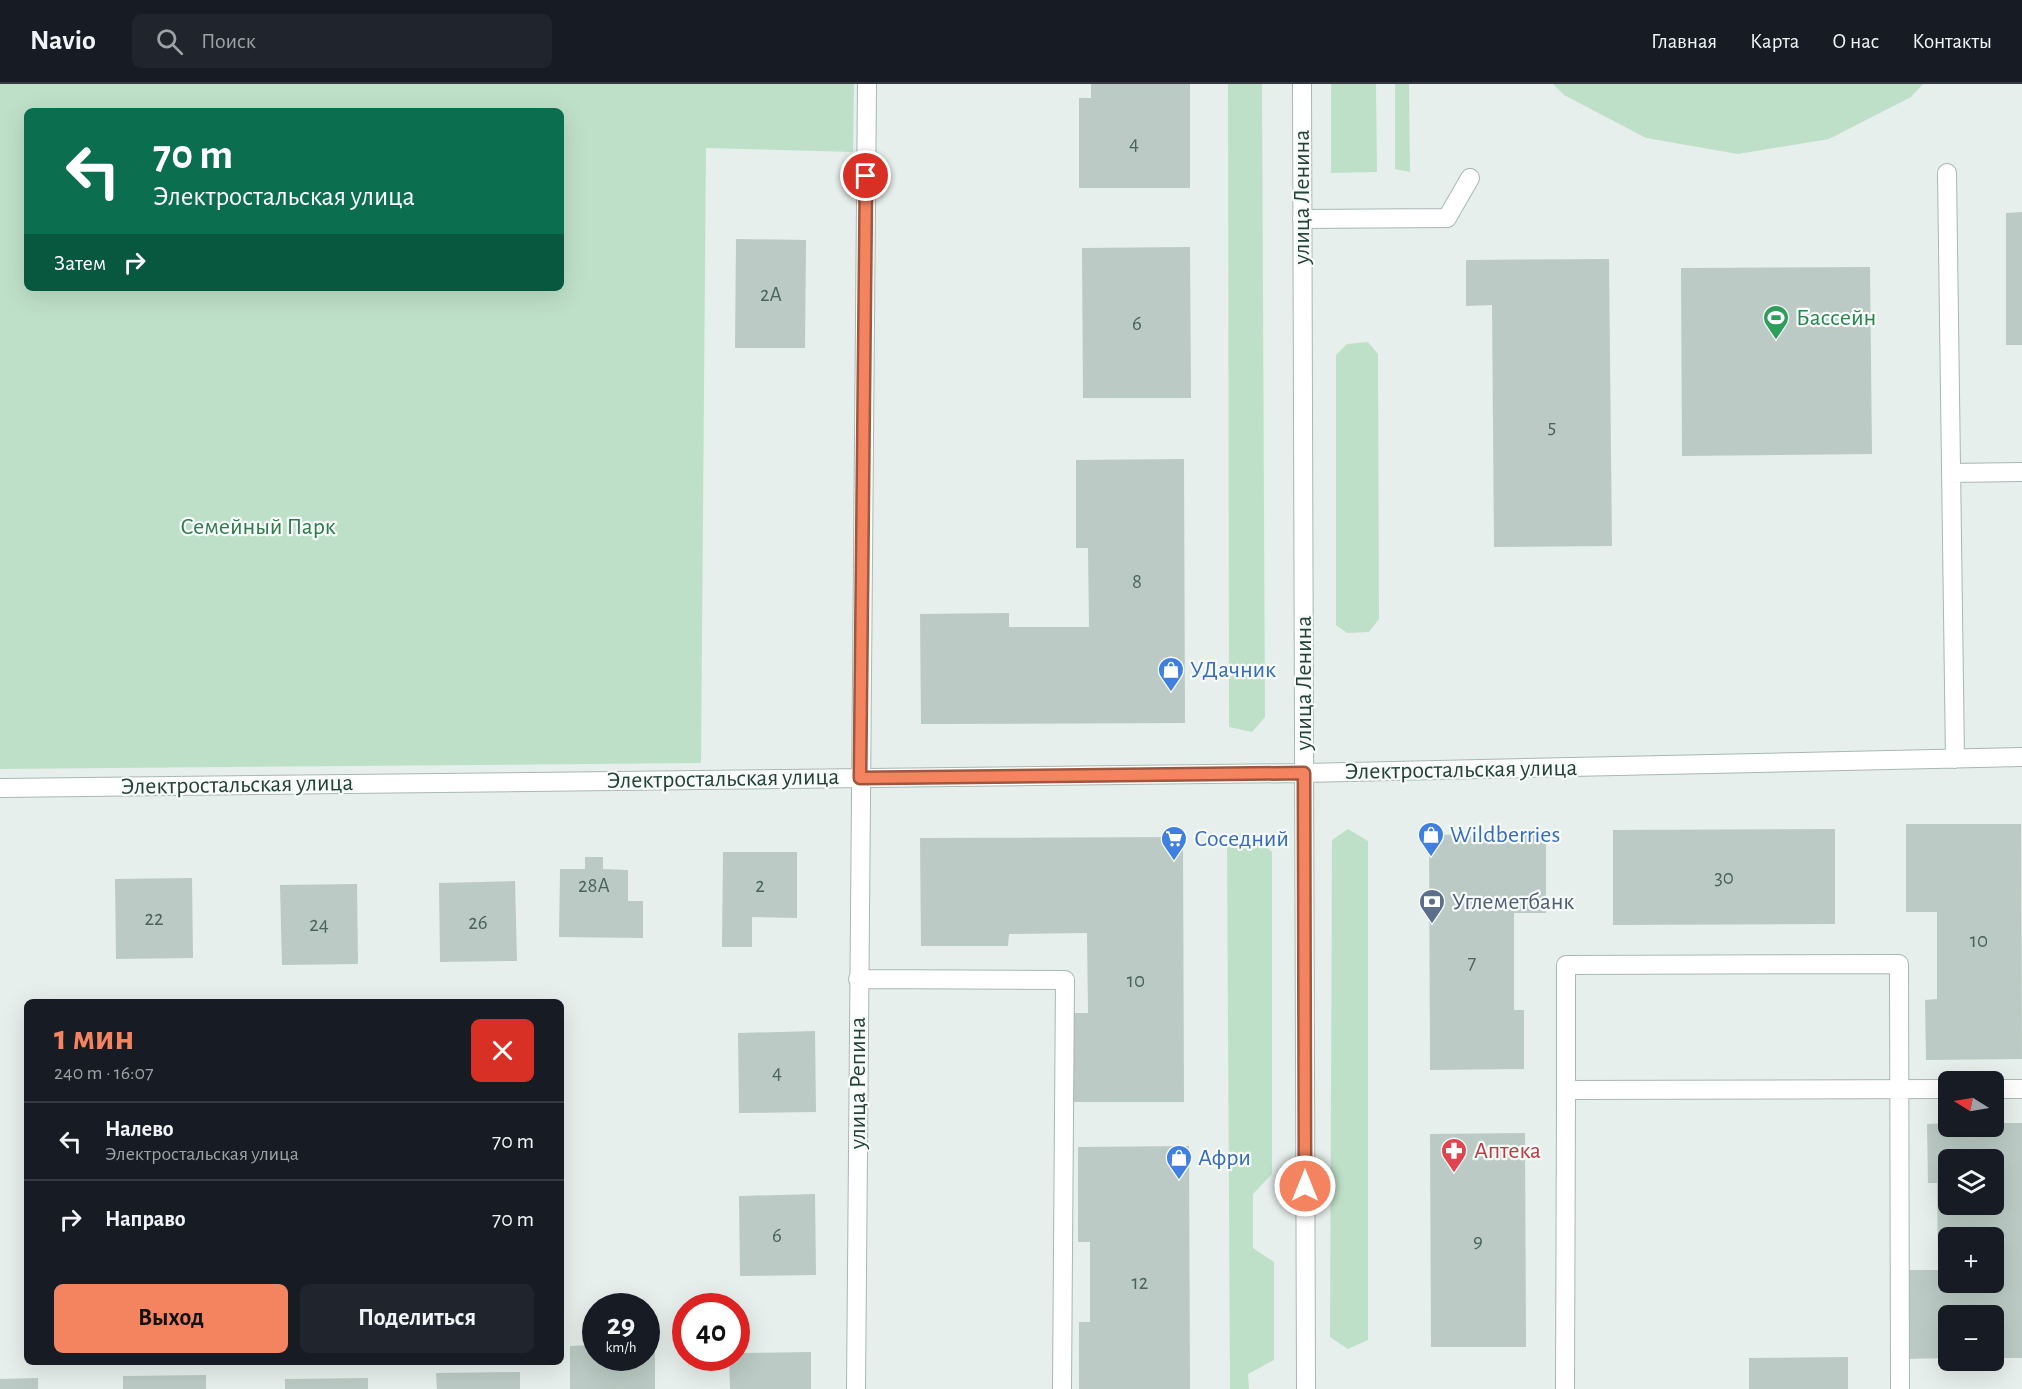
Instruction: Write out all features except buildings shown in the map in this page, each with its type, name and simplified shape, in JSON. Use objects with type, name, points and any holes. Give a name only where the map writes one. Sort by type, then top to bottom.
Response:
[{"type":"street","name":"улица Репина","points":[[856,1389],[867,84]]},
{"type":"street","name":"улица Ленина","points":[[1302,84],[1306,1389]]},
{"type":"street","points":[[1947,173],[1955,759]]},
{"type":"street","points":[[1302,219],[1447,218],[1470,178]]},
{"type":"street","points":[[1951,473],[2022,472]]},
{"type":"street","name":"Электростальская улица","points":[[0,788],[1304,773],[2022,757]]},
{"type":"street","points":[[1565,1389],[1566,965],[1899,964],[1900,1389]]},
{"type":"street","points":[[858,979],[1065,980],[1062,1389]]},
{"type":"street","points":[[1566,1090],[1938,1089]]},
{"type":"street","points":[[2004,1089],[2022,1089]]},
{"type":"green space","name":"Семейный Парк","points":[[0,84],[854,84],[853,152],[706,148],[701,763],[0,769]]},
{"type":"green space","points":[[1228,84],[1262,84],[1265,717],[1252,732],[1229,727]]},
{"type":"green space","points":[[1331,84],[1376,84],[1377,172],[1331,173]]},
{"type":"green space","points":[[1395,84],[1409,84],[1410,172],[1395,169]]},
{"type":"green space","points":[[1553,84],[1923,84],[1911,97],[1829,139],[1738,154],[1646,138],[1564,95]]},
{"type":"green space","points":[[1368,342],[1378,354],[1379,619],[1369,632],[1347,633],[1336,625],[1336,355],[1347,344]]},
{"type":"green space","points":[[1348,829],[1368,841],[1368,1340],[1348,1349],[1330,1337],[1332,840]]},
{"type":"green space","points":[[1251,833],[1272,852],[1272,1174],[1253,1194],[1253,1248],[1274,1262],[1274,1360],[1248,1374],[1249,1389],[1230,1389],[1227,842],[1235,835]]},
{"type":"place","name":"Бассейн","points":[[1776,341]]},
{"type":"place","name":"УДачник","points":[[1171,693]]},
{"type":"place","name":"Wildberries","points":[[1431,858]]},
{"type":"place","name":"Соседний","points":[[1174,862]]},
{"type":"place","name":"Углеметбанк","points":[[1432,925]]},
{"type":"place","name":"Аптека","points":[[1454,1174]]},
{"type":"place","name":"Афри","points":[[1179,1181]]},
{"type":"route","points":[[866,176],[860,778],[1304,773],[1305,1186]]}]
